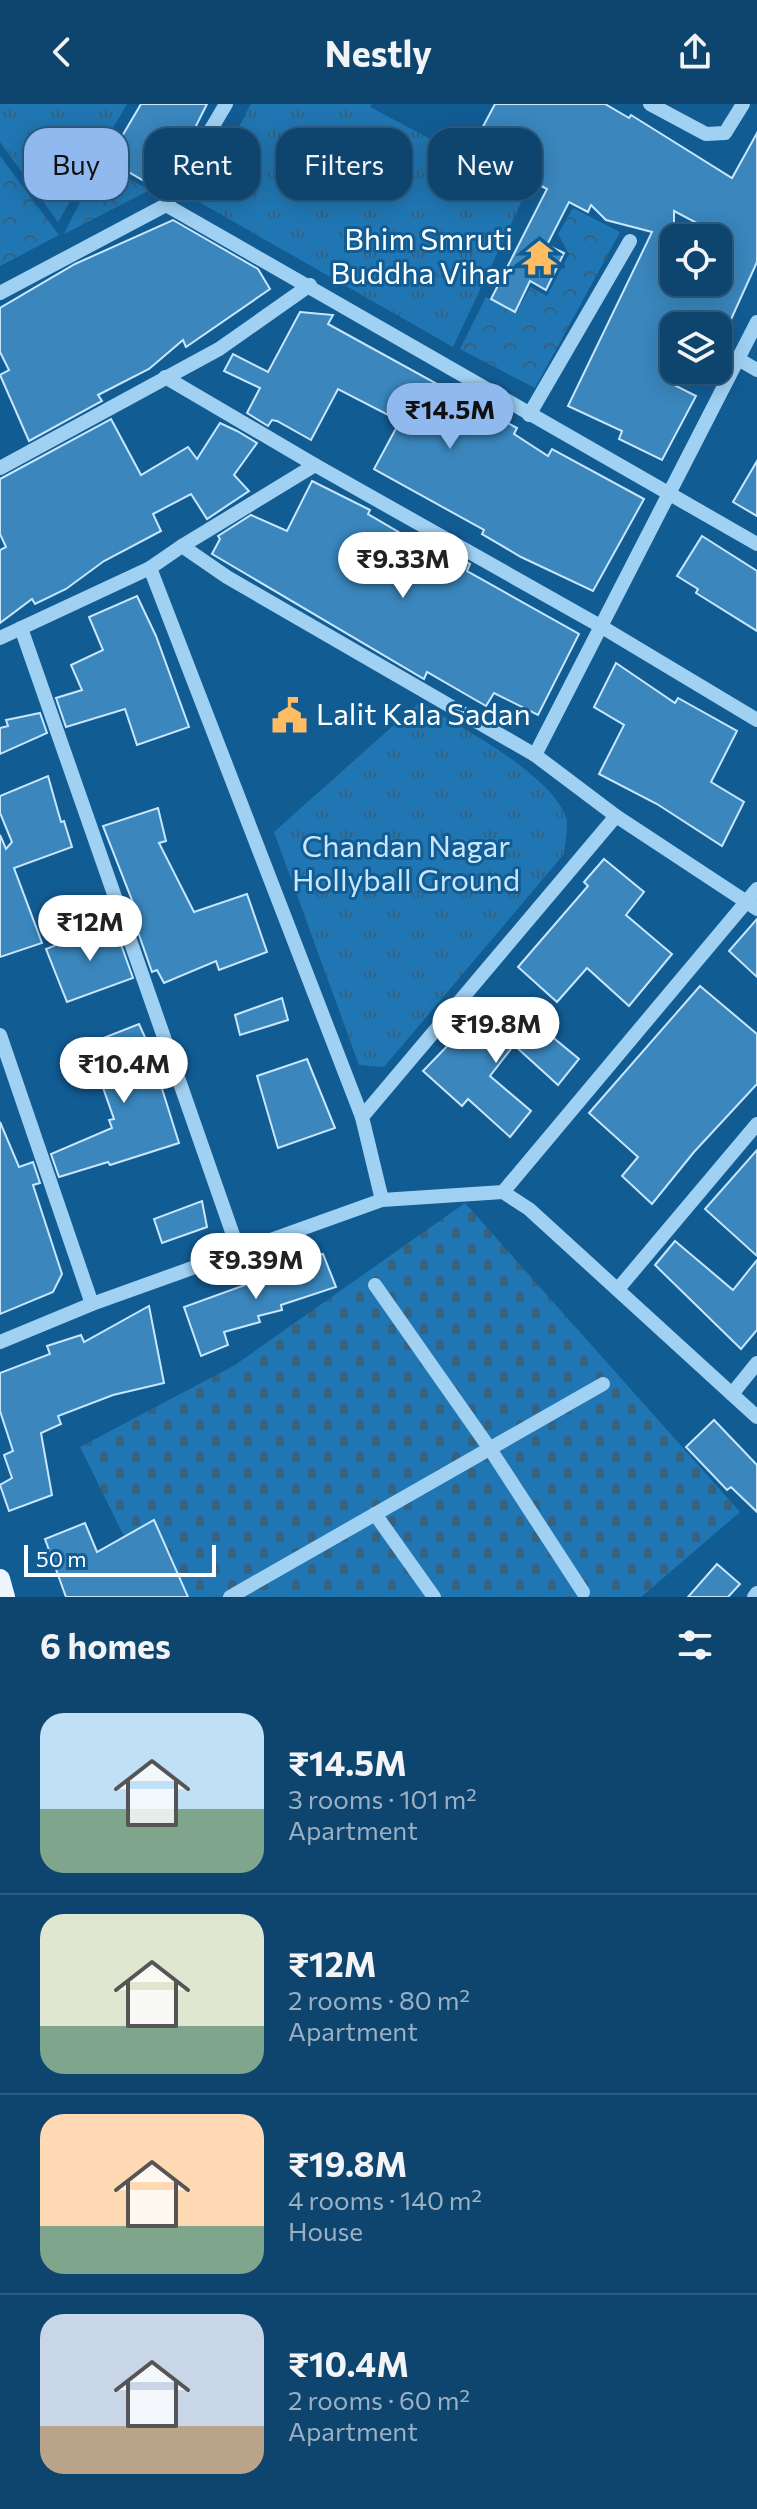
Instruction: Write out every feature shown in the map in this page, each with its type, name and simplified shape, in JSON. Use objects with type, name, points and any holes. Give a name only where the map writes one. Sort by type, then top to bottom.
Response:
[{"type":"main road","points":[[0,1579],[5,1597]]},
{"type":"street","points":[[0,293],[166,205],[226,104]]},
{"type":"street","points":[[650,104],[706,134],[725,133],[743,104]]},
{"type":"street","points":[[166,205],[757,544]]},
{"type":"street","points":[[529,415],[630,241]]},
{"type":"street","points":[[0,468],[219,349],[310,285]]},
{"type":"street","points":[[535,755],[757,322]]},
{"type":"street","points":[[738,359],[757,370]]},
{"type":"street","points":[[165,377],[602,627],[757,720]]},
{"type":"street","points":[[0,638],[150,568],[315,465]]},
{"type":"street","points":[[182,546],[227,577],[535,755],[616,816],[754,900],[503,1192]]},
{"type":"street","points":[[150,568],[362,1117],[382,1200]]},
{"type":"street","points":[[21,628],[239,1252]]},
{"type":"street","points":[[362,1117],[616,816]]},
{"type":"street","points":[[0,1035],[92,1304]]},
{"type":"street","points":[[618,1289],[757,1124]]},
{"type":"street","points":[[0,1342],[92,1304],[382,1200],[503,1192],[529,1209],[757,1417]]},
{"type":"street","points":[[375,1285],[490,1449],[583,1592]]},
{"type":"street","points":[[732,1394],[757,1363]]},
{"type":"street","points":[[230,1597],[603,1384]]},
{"type":"street","points":[[375,1514],[434,1597]]},
{"type":"green space","points":[[0,104],[127,104],[113,128],[24,128],[24,175],[0,142]]},
{"type":"green space","points":[[251,104],[372,104],[370,107],[410,128],[276,128],[276,200],[412,200],[412,129],[428,138],[428,200],[522,200],[453,347],[199,202],[260,200],[260,128],[238,128]]},
{"type":"green space","points":[[0,156],[24,188],[24,200],[33,200],[59,235],[0,266]]},
{"type":"green space","points":[[128,179],[144,187],[144,193],[64,234],[81,200],[128,200]]},
{"type":"green space","points":[[42,200],[71,200],[58,222]]},
{"type":"green space","points":[[573,208],[620,232],[535,388],[460,349],[486,297],[516,313],[530,287],[547,296],[569,254],[558,234]]},
{"type":"green space","name":"Chandan Nagar Hollyball Ground","points":[[420,702],[502,752],[542,784],[557,800],[566,817],[564,854],[384,1067],[359,1065],[274,832]]},
{"type":"green space","points":[[465,1203],[740,1512],[641,1597],[154,1597],[80,1447],[235,1365]]},
{"type":"building","points":[[141,104],[207,104],[195,128],[144,128],[144,181],[128,172],[127,128]]},
{"type":"building","points":[[495,104],[605,104],[629,118],[631,115],[732,178],[757,133],[757,262],[732,317],[732,312],[660,312],[660,384],[674,384],[696,396],[662,460],[619,439],[622,431],[568,406],[652,232],[606,220],[591,205],[588,212],[569,202],[547,245],[564,253],[546,290],[530,281],[515,312],[491,299],[547,189],[542,186],[542,128],[482,128]]},
{"type":"building","points":[[173,220],[258,269],[270,289],[186,347],[183,340],[149,369],[98,395],[102,401],[29,441],[0,375],[9,370],[0,352],[0,308],[75,264]]},
{"type":"building","points":[[300,312],[333,315],[328,324],[517,428],[514,434],[548,456],[552,449],[644,499],[593,591],[521,557],[482,534],[484,530],[374,469],[400,421],[338,389],[311,440],[277,421],[272,420],[268,426],[247,413],[260,388],[224,371],[233,354],[268,372]]},
{"type":"building","points":[[111,419],[141,475],[188,447],[197,459],[220,423],[237,431],[257,443],[234,475],[249,491],[207,519],[191,494],[153,514],[161,531],[104,561],[66,589],[35,604],[32,599],[0,623],[0,550],[6,547],[0,534],[0,479]]},
{"type":"building","points":[[757,461],[757,516],[733,502]]},
{"type":"building","points":[[312,481],[370,510],[368,514],[445,559],[448,552],[470,564],[467,571],[579,634],[538,715],[494,693],[486,706],[427,672],[424,679],[212,554],[220,539],[218,536],[251,515],[287,531]]},
{"type":"building","points":[[702,536],[757,571],[757,631],[696,593],[698,589],[677,576]]},
{"type":"building","points":[[137,596],[156,636],[189,727],[137,745],[125,709],[66,727],[56,698],[82,690],[71,665],[103,650],[89,617]]},
{"type":"building","points":[[616,663],[675,703],[678,698],[737,731],[711,782],[744,802],[722,846],[657,804],[599,774],[624,725],[594,707]]},
{"type":"building","points":[[40,713],[47,733],[0,754],[0,728],[8,726],[6,720]]},
{"type":"building","points":[[48,776],[61,822],[64,821],[72,847],[14,868],[42,943],[0,957],[0,835],[6,849],[12,842],[0,813],[0,796]]},
{"type":"building","points":[[158,808],[166,841],[159,843],[194,912],[247,894],[267,952],[219,970],[216,961],[164,983],[157,970],[152,972],[132,915],[137,913],[103,826]]},
{"type":"building","points":[[604,859],[644,892],[626,915],[672,954],[629,1006],[587,968],[557,1002],[518,967],[588,886],[584,882]]},
{"type":"building","points":[[757,919],[757,977],[729,951]]},
{"type":"building","points":[[113,922],[133,978],[67,1002],[46,949]]},
{"type":"building","points":[[700,986],[757,1034],[757,1084],[694,1152],[652,1204],[622,1176],[638,1157],[589,1113]]},
{"type":"building","points":[[282,998],[288,1020],[240,1035],[235,1015]]},
{"type":"building","points":[[488,1004],[531,1035],[539,1026],[579,1059],[558,1085],[514,1045],[490,1076],[531,1111],[510,1137],[468,1099],[462,1106],[423,1071]]},
{"type":"building","points":[[139,1024],[162,1075],[158,1076],[179,1143],[59,1177],[51,1154],[112,1128],[109,1120],[114,1119],[96,1068],[92,1070],[83,1046]]},
{"type":"building","points":[[307,1059],[335,1128],[278,1148],[257,1076]]},
{"type":"building","points":[[0,1122],[19,1167],[33,1162],[40,1183],[33,1185],[62,1274],[53,1292],[0,1314]]},
{"type":"building","points":[[757,1150],[757,1256],[705,1209]]},
{"type":"building","points":[[202,1201],[207,1227],[162,1243],[154,1219]]},
{"type":"building","points":[[675,1241],[733,1290],[757,1260],[757,1330],[741,1349],[655,1265]]},
{"type":"building","points":[[323,1254],[336,1287],[281,1305],[282,1310],[258,1316],[260,1322],[224,1332],[228,1345],[201,1356],[184,1307],[245,1285],[245,1281],[298,1264],[297,1260]]},
{"type":"building","points":[[149,1306],[164,1383],[113,1395],[58,1416],[61,1424],[41,1433],[52,1495],[9,1511],[0,1485],[12,1478],[4,1455],[13,1451],[0,1411],[0,1373],[50,1354],[47,1346],[81,1335],[84,1342]]},
{"type":"building","points":[[714,1420],[757,1465],[757,1512],[731,1487],[727,1490],[686,1447]]},
{"type":"building","points":[[154,1520],[188,1597],[66,1597],[45,1539],[85,1523],[97,1552]]},
{"type":"building","points":[[717,1564],[740,1584],[728,1597],[688,1597]]},
{"type":"place","name":"Bhim Smruti Buddha Vihar","points":[[539,257]]},
{"type":"place","name":"Lalit Kala Sadan","points":[[290,715]]}]
